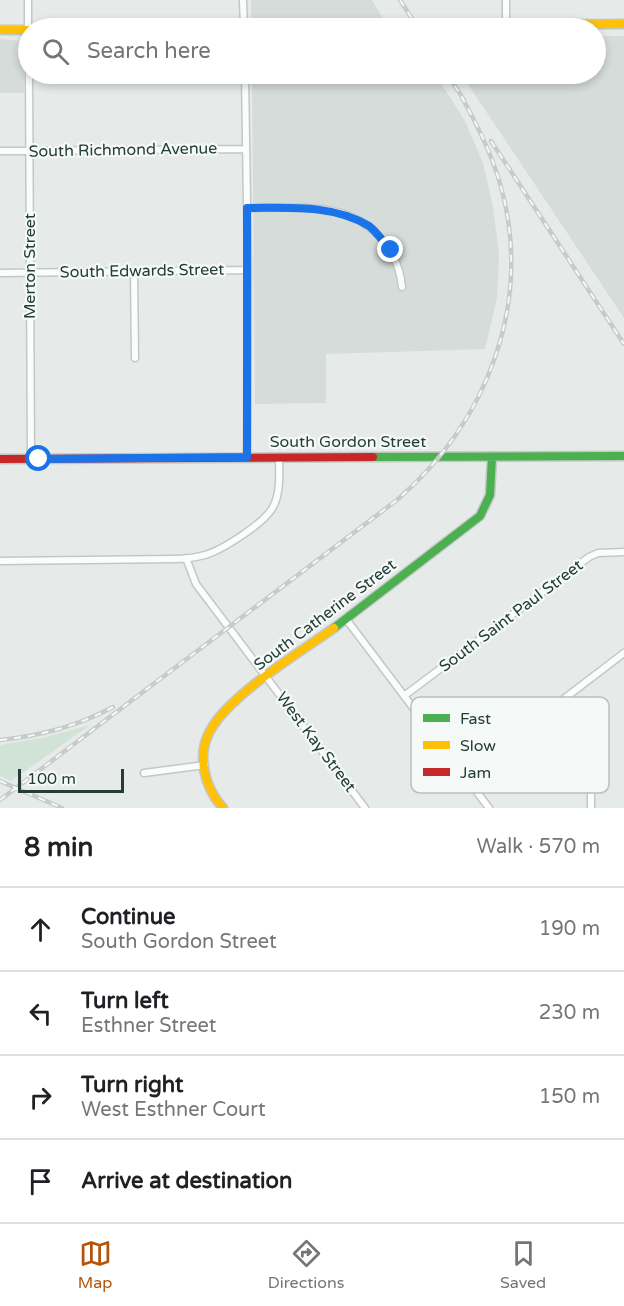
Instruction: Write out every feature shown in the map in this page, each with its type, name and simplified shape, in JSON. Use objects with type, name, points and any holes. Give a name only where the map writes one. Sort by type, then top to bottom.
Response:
[{"type":"street","points":[[28,0],[28,18]]},
{"type":"street","points":[[243,0],[244,18]]},
{"type":"street","points":[[506,0],[506,18]]},
{"type":"street","points":[[606,24],[624,24]]},
{"type":"street","points":[[0,30],[18,30]]},
{"type":"street","name":"Merton Street","points":[[29,84],[31,459]]},
{"type":"street","points":[[245,84],[248,270],[247,457]]},
{"type":"street","name":"South Richmond Avenue","points":[[0,151],[246,149]]},
{"type":"street","points":[[247,208],[303,208],[341,213],[371,227],[391,250],[401,276],[402,287]]},
{"type":"street","name":"South Edwards Street","points":[[0,273],[248,270]]},
{"type":"street","points":[[134,272],[135,358]]},
{"type":"street","name":"South Gordon Street","points":[[0,459],[624,456]]},
{"type":"street","points":[[0,561],[195,558],[218,550],[270,513],[278,491],[279,457]]},
{"type":"street","name":"South Catherine Street","points":[[223,808],[210,791],[205,765],[206,744],[217,720],[227,709],[267,677],[480,516],[485,510],[490,493],[492,457]]},
{"type":"street","name":"South Saint Paul Street","points":[[404,696],[589,556],[624,552]]},
{"type":"street","name":"West Kay Street","points":[[186,558],[196,584],[365,808]]},
{"type":"street","points":[[346,619],[411,705]]},
{"type":"street","points":[[567,697],[624,653]]},
{"type":"street","points":[[144,773],[205,765]]},
{"type":"street","points":[[478,793],[489,808]]},
{"type":"shaded area","points":[[251,0],[372,0],[383,18],[251,18]]},
{"type":"shaded area","points":[[606,36],[624,36],[624,318],[468,84],[606,84]]},
{"type":"shaded area","points":[[0,39],[18,41],[18,84],[24,84],[24,93],[0,93]]},
{"type":"shaded area","points":[[252,84],[441,84],[465,121],[483,163],[493,207],[499,255],[497,298],[485,349],[326,354],[326,403],[255,404]]},
{"type":"green space","points":[[90,725],[11,781],[0,776],[0,745],[42,738]]},
{"type":"railway","points":[[400,0],[412,18]]},
{"type":"railway","points":[[454,84],[464,100]]},
{"type":"railway","points":[[0,800],[397,500],[429,469],[456,435],[478,398],[495,358],[506,317],[511,274],[509,231],[501,187],[484,139],[460,94]]},
{"type":"railway","points":[[491,141],[624,344]]},
{"type":"railway","points":[[0,740],[58,729],[86,720],[113,707]]},
{"type":"railway","points":[[0,781],[62,808]]},
{"type":"traffic: fast","points":[[373,457],[624,456]]},
{"type":"traffic: fast","points":[[334,628],[480,516],[490,495],[492,457]]},
{"type":"traffic: slow","points":[[606,24],[624,24]]},
{"type":"traffic: slow","points":[[0,30],[18,30]]},
{"type":"traffic: slow","points":[[223,808],[211,791],[204,771],[204,751],[210,731],[219,717],[248,689],[334,628]]},
{"type":"traffic: jam","points":[[0,459],[373,457]]},
{"type":"route","points":[[39,459],[247,457],[247,208],[303,208],[341,213],[371,227],[391,250]]}]
